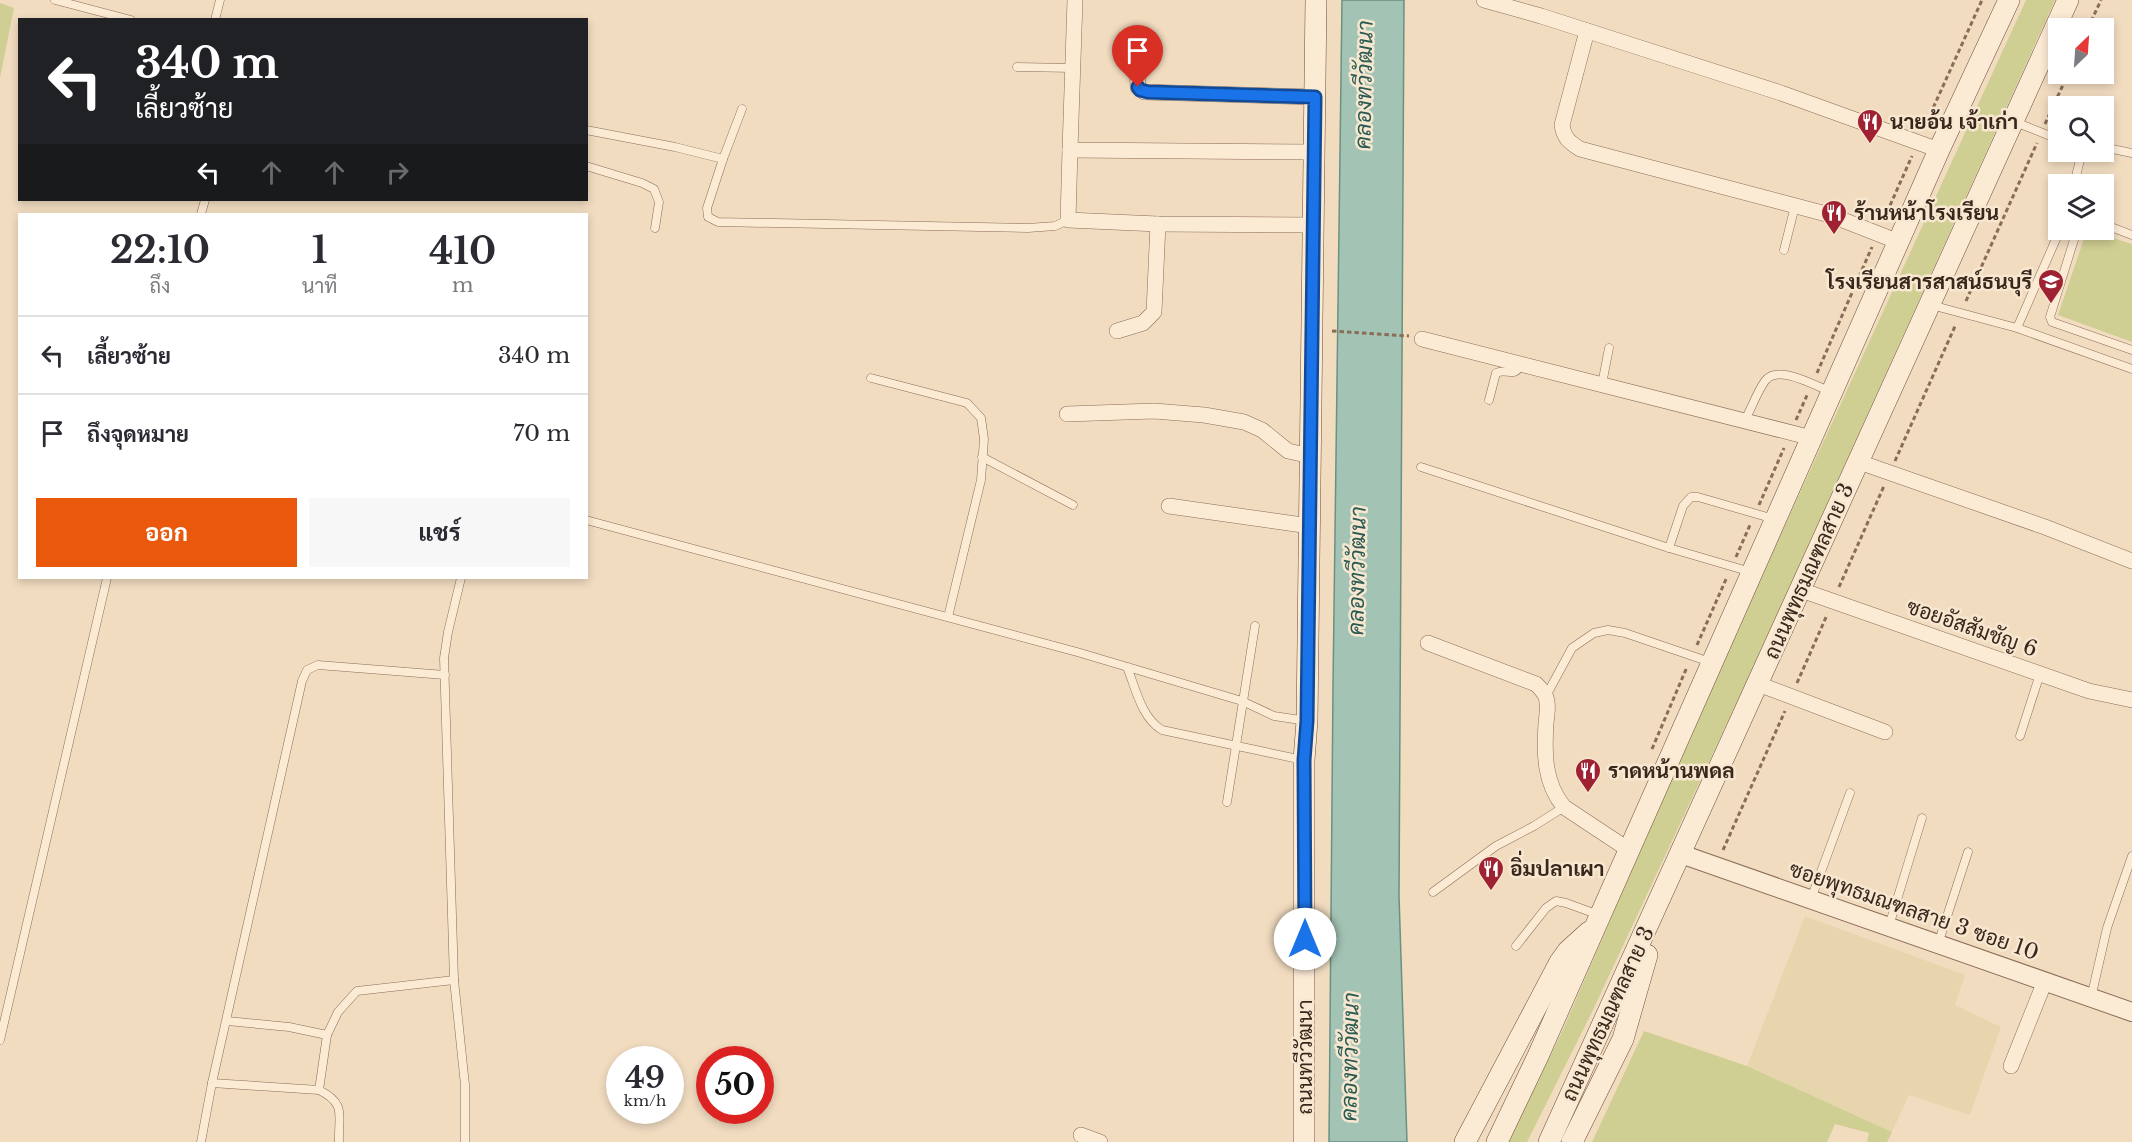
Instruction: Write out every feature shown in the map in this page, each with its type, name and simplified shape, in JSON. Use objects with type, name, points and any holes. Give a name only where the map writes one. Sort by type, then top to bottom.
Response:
[{"type":"main road","name":"ถนนทวีวัฒนา","points":[[1304,1142],[1304,760],[1307,721],[1316,0]]},
{"type":"main road","points":[[1497,1142],[1538,1056],[1939,150],[2009,0]]},
{"type":"main road","name":"ถนนพุทธมณฑลสาย 3","points":[[1549,1142],[2068,0]]},
{"type":"main road","points":[[1572,1142],[1623,1039],[1667,885]]},
{"type":"main road","points":[[1465,1142],[1560,962],[1597,921]]},
{"type":"street","points":[[1075,0],[1068,220],[1158,224],[1314,225]]},
{"type":"street","points":[[1484,0],[1781,93],[1939,150]]},
{"type":"street","points":[[1587,31],[1562,125],[1564,136],[1580,149],[1830,215],[1899,242]]},
{"type":"street","points":[[1136,47],[1138,87],[1144,92],[1315,97]]},
{"type":"street","points":[[1070,150],[1314,152]]},
{"type":"street","points":[[1117,331],[1143,323],[1154,312],[1158,224]]},
{"type":"street","points":[[1417,338],[1812,438]]},
{"type":"street","points":[[1067,414],[1154,411],[1204,415],[1244,422],[1262,430],[1288,451],[1311,456]]},
{"type":"street","points":[[1859,462],[2035,523],[2132,561]]},
{"type":"street","points":[[1169,506],[1310,526]]},
{"type":"street","name":"ซอยอัสสัมชัญ 6","points":[[1800,590],[2089,691],[2132,700]]},
{"type":"street","points":[[1428,643],[1536,684],[1546,696],[1544,753],[1549,779],[1558,799],[1564,807],[1629,850]]},
{"type":"street","points":[[1758,684],[1885,732]]},
{"type":"street","name":"ซอยพุทธมณฑลสาย 3 ซอย 10","points":[[1681,854],[2132,1012]]},
{"type":"street","points":[[2011,1066],[2045,981]]},
{"type":"street","points":[[1082,1135],[1100,1142]]},
{"type":"lane","points":[[55,0],[122,18]]},
{"type":"lane","points":[[216,18],[220,0]]},
{"type":"lane","points":[[1017,67],[1073,68]]},
{"type":"lane","points":[[742,109],[707,208],[708,217],[718,222],[1028,228],[1055,226],[1068,220]]},
{"type":"lane","points":[[2013,122],[2048,135]]},
{"type":"lane","points":[[588,130],[723,159]]},
{"type":"lane","points":[[2114,149],[2132,153]]},
{"type":"lane","points":[[588,167],[642,183],[654,189],[659,202],[655,228]]},
{"type":"lane","points":[[1784,249],[1795,206]]},
{"type":"lane","points":[[2114,228],[2132,235]]},
{"type":"lane","points":[[2018,328],[2056,240]]},
{"type":"lane","points":[[2074,240],[2050,317],[2052,322],[2132,350]]},
{"type":"lane","points":[[1930,305],[2018,328],[2132,369]]},
{"type":"lane","points":[[1602,384],[1609,348]]},
{"type":"lane","points":[[1489,400],[1497,373],[1500,371],[1513,373],[1518,371],[1522,364]]},
{"type":"lane","points":[[1745,420],[1765,380],[1773,374],[1782,373],[1832,392]]},
{"type":"lane","points":[[871,378],[967,403],[981,418],[984,439],[981,480],[948,617]]},
{"type":"lane","points":[[982,457],[1073,505]]},
{"type":"lane","points":[[1421,467],[1669,548],[1752,572]]},
{"type":"lane","points":[[1669,548],[1683,506],[1691,497],[1698,496],[1775,520]]},
{"type":"lane","points":[[588,521],[1127,667],[1242,701],[1274,716],[1307,721]]},
{"type":"lane","points":[[0,1040],[107,579]]},
{"type":"lane","points":[[461,579],[444,658],[454,980],[465,1085],[465,1142]]},
{"type":"lane","points":[[1227,802],[1255,626]]},
{"type":"lane","points":[[1546,696],[1572,648],[1594,633],[1608,630],[1625,633],[1712,663]]},
{"type":"lane","points":[[201,1142],[212,1083],[302,681],[307,670],[318,664],[445,675]]},
{"type":"lane","points":[[1127,667],[1146,714],[1154,725],[1162,730],[1304,760]]},
{"type":"lane","points":[[2020,736],[2040,674]]},
{"type":"lane","points":[[1811,899],[1850,793]]},
{"type":"lane","points":[[1433,892],[1496,846],[1564,807]]},
{"type":"lane","points":[[1889,926],[1922,818]]},
{"type":"lane","points":[[1938,944],[1968,852]]},
{"type":"lane","points":[[2091,998],[2107,927],[2132,856]]},
{"type":"lane","points":[[1516,946],[1546,908],[1556,901],[1566,903],[1597,921]]},
{"type":"lane","points":[[319,1090],[327,1035],[338,1012],[357,991],[454,980]]},
{"type":"lane","points":[[226,1021],[289,1027],[327,1035]]},
{"type":"lane","points":[[212,1083],[319,1090],[333,1097],[339,1106],[339,1142]]},
{"type":"path","points":[[2093,18],[2101,0]]},
{"type":"path","points":[[1332,331],[1417,338]]},
{"type":"shaded area","points":[[2026,0],[2055,0],[1744,687],[1592,1012],[1527,1142],[1508,1142],[1562,1032],[1709,691]]},
{"type":"shaded area","points":[[0,3],[14,8],[0,78]]},
{"type":"shaded area","points":[[2114,238],[2132,244],[2132,342],[2058,315],[2084,240]]},
{"type":"shaded area","points":[[1805,916],[1965,975],[1955,1005],[2001,1027],[1970,1115],[1909,1095],[1892,1132],[1747,1066]]},
{"type":"shaded area","points":[[1644,1031],[1747,1066],[1892,1132],[1887,1142],[1867,1142],[1869,1133],[1835,1124],[1827,1142],[1592,1142]]},
{"type":"water","name":"คลองทวีวัฒนา","points":[[1342,0],[1404,0],[1399,896],[1407,1142],[1329,1142]]},
{"type":"place","name":"นายอ้น เจ้าเก่า","points":[[1870,145]]},
{"type":"place","name":"ร้านหน้าโรงเรียน","points":[[1834,236]]},
{"type":"place","name":"โรงเรียนสารสาสน์ธนบุรี","points":[[2051,305]]},
{"type":"place","name":"ราดหน้านพดล","points":[[1588,794]]},
{"type":"place","name":"อิ่มปลาเผา","points":[[1491,892]]},
{"type":"route","points":[[1138,87],[1144,92],[1315,97],[1307,721],[1304,760],[1305,939]]}]
